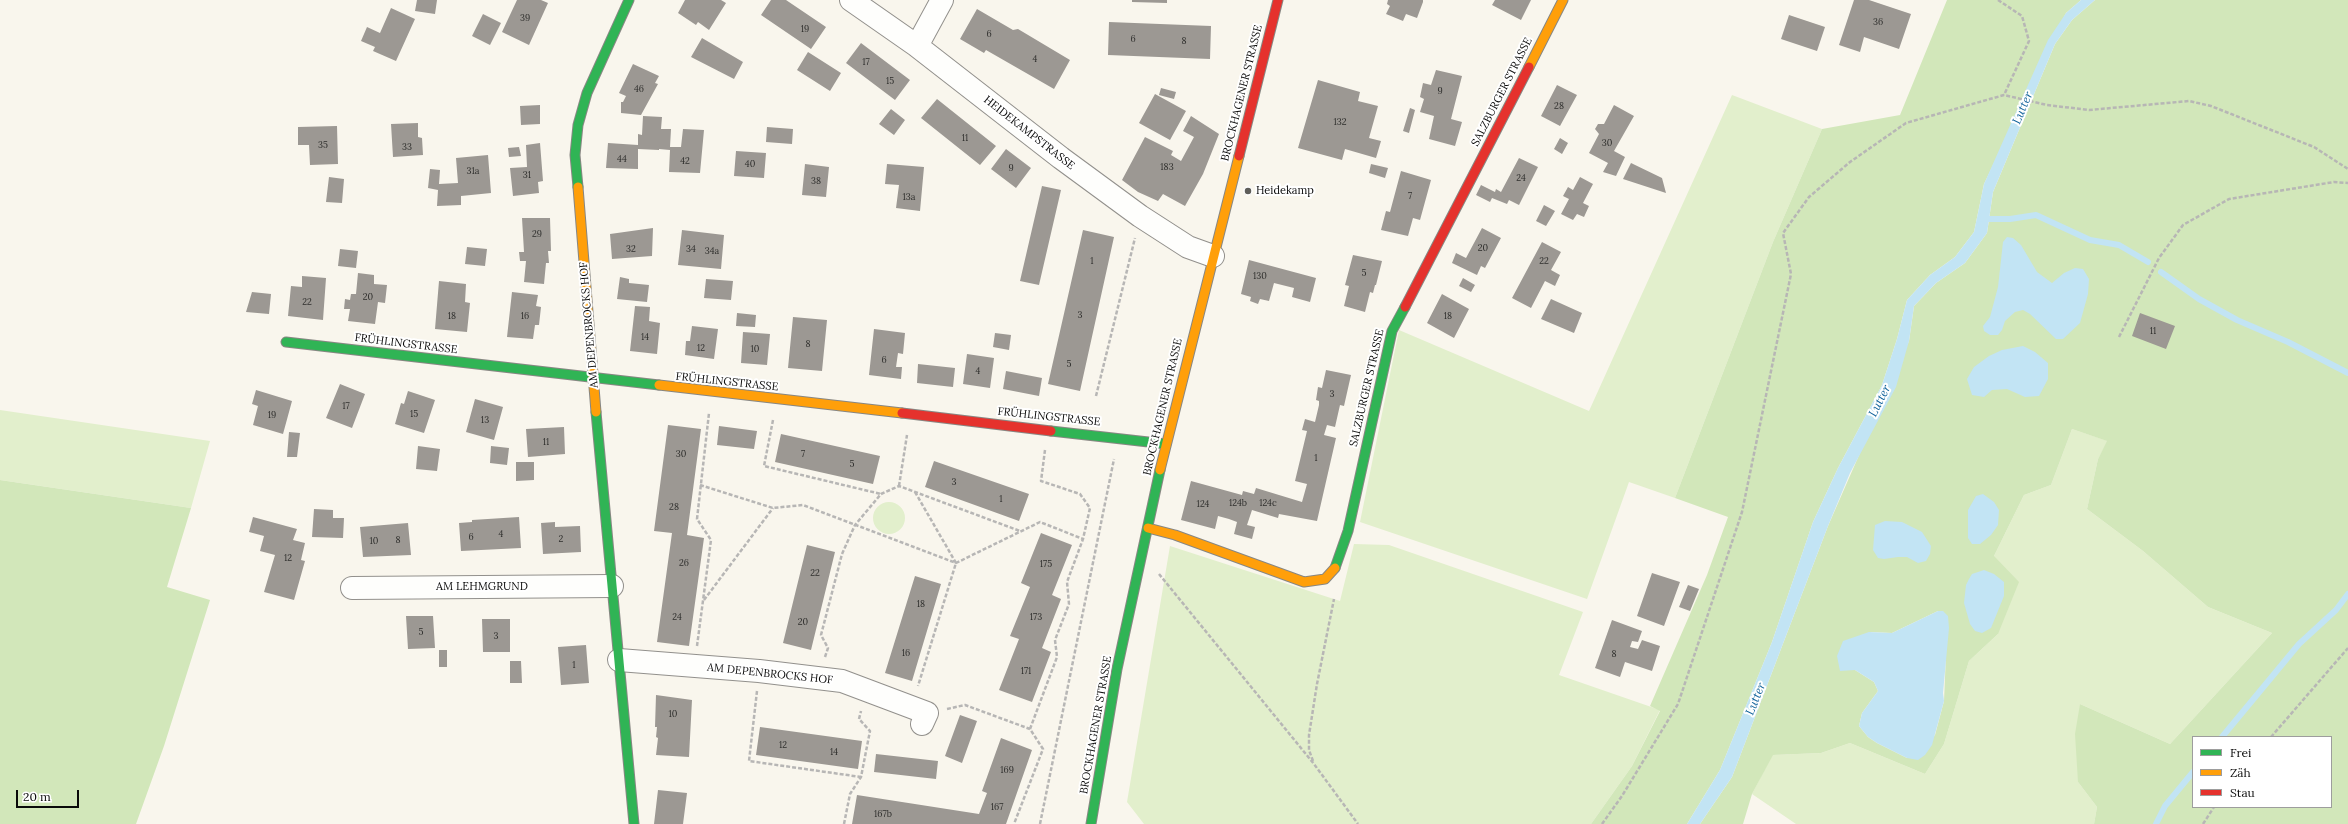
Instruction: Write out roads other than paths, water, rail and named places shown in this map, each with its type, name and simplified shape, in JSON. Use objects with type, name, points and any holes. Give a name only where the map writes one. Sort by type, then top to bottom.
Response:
[{"type":"street","name":"AM DEPENBROCKS HOF","points":[[629,0],[587,93],[578,125],[575,155],[634,824]]},
{"type":"street","name":"HEIDEKAMPSTRASSE","points":[[851,0],[917,46],[1061,158],[1140,216],[1188,247],[1213,256]]},
{"type":"street","points":[[917,46],[942,0]]},
{"type":"street","name":"BROCKHAGENER STRASSE","points":[[1091,824],[1117,669],[1166,444],[1278,0]]},
{"type":"street","name":"SALZBURGER STRASSE","points":[[1148,528],[1176,535],[1304,582],[1315,582],[1325,579],[1337,565],[1348,531],[1392,331],[1563,0]]},
{"type":"street","name":"FRÜHLINGSTRASSE","points":[[286,342],[594,379],[1118,437],[1166,444]]},
{"type":"street","name":"AM LEHMGRUND","points":[[352,588],[612,586]]},
{"type":"street","name":"AM DEPENBROCKS HOF","points":[[619,660],[759,671],[842,681],[866,689],[920,714]]},
{"type":"water","name":"Lutter","points":[[2081,0],[2095,0],[2072,20],[2055,44],[1993,192],[1987,233],[1965,263],[1936,283],[1914,306],[1909,341],[1896,387],[1850,473],[1828,526],[1732,777],[1700,824],[1687,824],[1720,770],[1772,642],[1813,522],[1838,468],[1882,385],[1897,339],[1907,300],[1930,275],[1955,257],[1974,232],[1984,184],[2048,40],[2066,13]]},
{"type":"water","points":[[2007,237],[2013,238],[2021,245],[2037,272],[2052,283],[2064,273],[2075,268],[2083,269],[2089,279],[2088,294],[2080,323],[2063,339],[2056,339],[2030,314],[2023,310],[2015,312],[2005,321],[2002,330],[1998,335],[1990,335],[1984,331],[1983,326],[1990,317],[1998,287],[2003,242]]},
{"type":"water","points":[[2023,346],[2035,352],[2048,363],[2048,379],[2039,396],[2025,397],[2007,389],[1992,390],[1984,397],[1972,395],[1967,379],[1974,367],[1989,356],[2002,350]]},
{"type":"water","points":[[1983,494],[1994,502],[1999,510],[1998,525],[1991,535],[1980,544],[1972,544],[1968,538],[1968,510],[1976,496]]},
{"type":"water","points":[[1885,521],[1902,522],[1922,532],[1931,546],[1930,554],[1926,561],[1918,563],[1907,557],[1884,559],[1878,558],[1873,550],[1875,525]]},
{"type":"water","points":[[1984,570],[1994,574],[2004,582],[2004,596],[1991,628],[1982,633],[1975,631],[1970,624],[1964,603],[1966,585],[1972,574]]},
{"type":"water","points":[[1938,611],[1943,611],[1948,616],[1949,628],[1943,693],[1944,701],[1932,745],[1925,755],[1918,760],[1907,758],[1877,743],[1868,737],[1859,726],[1862,713],[1878,691],[1874,682],[1855,670],[1840,671],[1837,656],[1843,641],[1869,632],[1892,633]]},
{"type":"waterway","points":[[1983,219],[2010,219],[2036,215],[2090,240],[2119,245],[2148,262]]},
{"type":"waterway","points":[[2161,272],[2199,299],[2237,320],[2288,342],[2348,373]]},
{"type":"waterway","points":[[2223,736],[2299,644],[2336,610],[2348,594]]},
{"type":"waterway","points":[[2156,824],[2165,806],[2192,773]]},
{"type":"place","name":"Heidekamp","points":[[1248,191]]}]
